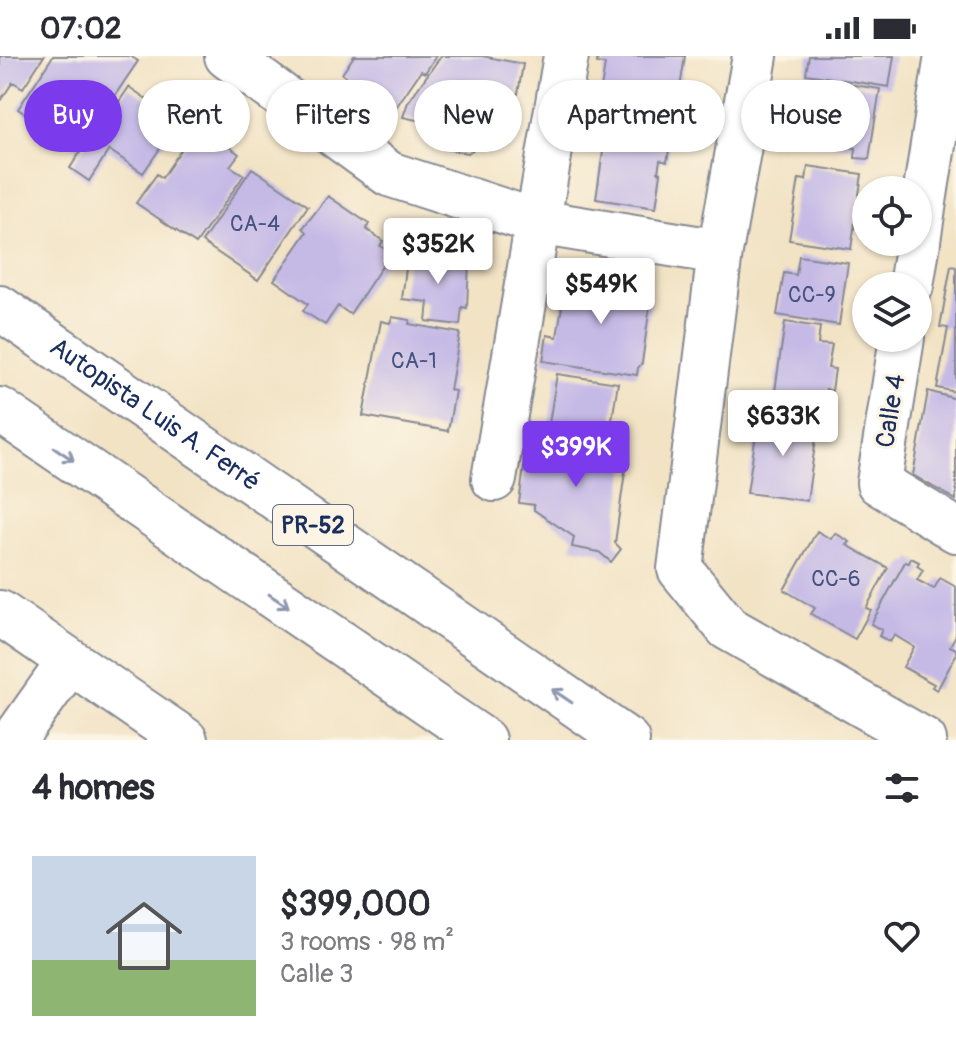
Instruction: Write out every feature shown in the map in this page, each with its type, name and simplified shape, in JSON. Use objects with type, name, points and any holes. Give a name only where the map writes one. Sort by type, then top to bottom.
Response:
[{"type":"main road","points":[[227,56],[389,174],[537,222],[720,252]]},
{"type":"main road","points":[[494,479],[566,56]]},
{"type":"main road","points":[[755,56],[720,252],[680,569],[728,628],[911,737]]},
{"type":"main road","points":[[928,176],[947,56]]},
{"type":"main road","name":"Autopista Luis A. Ferré","points":[[0,308],[627,740]]},
{"type":"main road","name":"Calle 4","points":[[900,352],[879,483],[956,530]]},
{"type":"main road","points":[[0,410],[483,740]]},
{"type":"main road","points":[[0,613],[185,740]]},
{"type":"main road","points":[[14,740],[70,661]]},
{"type":"building","points":[[0,56],[44,56],[28,80],[24,80],[23,88],[13,82],[0,101]]},
{"type":"building","points":[[53,56],[130,56],[138,61],[122,85],[122,80],[37,80]]},
{"type":"building","points":[[354,56],[436,56],[425,73],[421,71],[398,104],[398,80],[351,80],[342,74]]},
{"type":"building","points":[[441,56],[482,56],[523,64],[520,80],[424,80]]},
{"type":"building","points":[[598,56],[685,56],[681,80],[602,80],[605,64],[597,63]]},
{"type":"building","points":[[809,56],[894,56],[889,87],[870,84],[870,80],[806,74]]},
{"type":"building","points":[[129,87],[138,93],[138,152],[158,152],[143,173],[112,152],[122,152],[122,97]]},
{"type":"building","points":[[870,87],[880,89],[869,159],[855,158],[856,152],[870,152]]},
{"type":"building","points":[[414,94],[414,119],[403,117]]},
{"type":"building","points":[[80,152],[108,152],[89,181],[70,168]]},
{"type":"building","points":[[180,152],[236,152],[239,154],[230,166],[244,175],[196,244],[136,203],[157,174],[162,178]]},
{"type":"building","points":[[603,152],[669,152],[667,162],[660,160],[656,208],[596,199]]},
{"type":"building","points":[[808,166],[862,174],[852,176],[851,249],[789,240],[799,179],[806,180]]},
{"type":"building","points":[[252,168],[308,206],[258,280],[202,242]]},
{"type":"building","points":[[328,196],[369,224],[366,229],[383,241],[380,246],[391,253],[350,314],[338,306],[325,325],[303,311],[308,304],[274,280],[307,232],[303,228]]},
{"type":"building","points":[[408,253],[469,261],[467,308],[462,307],[460,325],[426,321],[428,302],[402,299]]},
{"type":"building","points":[[799,256],[848,263],[839,325],[777,315],[784,273],[796,275]]},
{"type":"building","points":[[951,266],[956,267],[956,392],[937,388],[948,328],[940,327]]},
{"type":"building","points":[[600,270],[631,275],[628,293],[651,298],[642,363],[637,375],[543,361],[547,335],[557,337],[566,282],[597,287]]},
{"type":"building","points":[[392,317],[410,320],[409,324],[460,333],[450,390],[455,391],[448,431],[363,416],[381,321],[390,323]]},
{"type":"building","points":[[785,322],[820,327],[818,344],[832,345],[828,368],[835,369],[832,391],[826,389],[823,405],[774,398]]},
{"type":"building","points":[[557,374],[618,383],[608,445],[547,436]]},
{"type":"building","points":[[928,391],[956,399],[956,500],[913,475]]},
{"type":"building","points":[[759,415],[818,424],[807,501],[747,493]]},
{"type":"building","points":[[523,437],[628,450],[615,543],[621,549],[611,562],[599,552],[572,547],[574,537],[534,510],[534,505],[519,503],[526,453],[521,452]]},
{"type":"building","points":[[817,531],[831,539],[835,533],[850,542],[847,545],[888,568],[866,608],[871,610],[855,639],[811,614],[815,608],[784,590]]},
{"type":"building","points":[[911,558],[919,562],[917,566],[923,570],[917,580],[934,589],[940,578],[956,587],[956,635],[950,646],[956,649],[956,655],[937,690],[932,687],[934,684],[903,667],[914,647],[894,635],[890,642],[879,636],[882,630],[871,624],[905,562],[909,563]]}]
